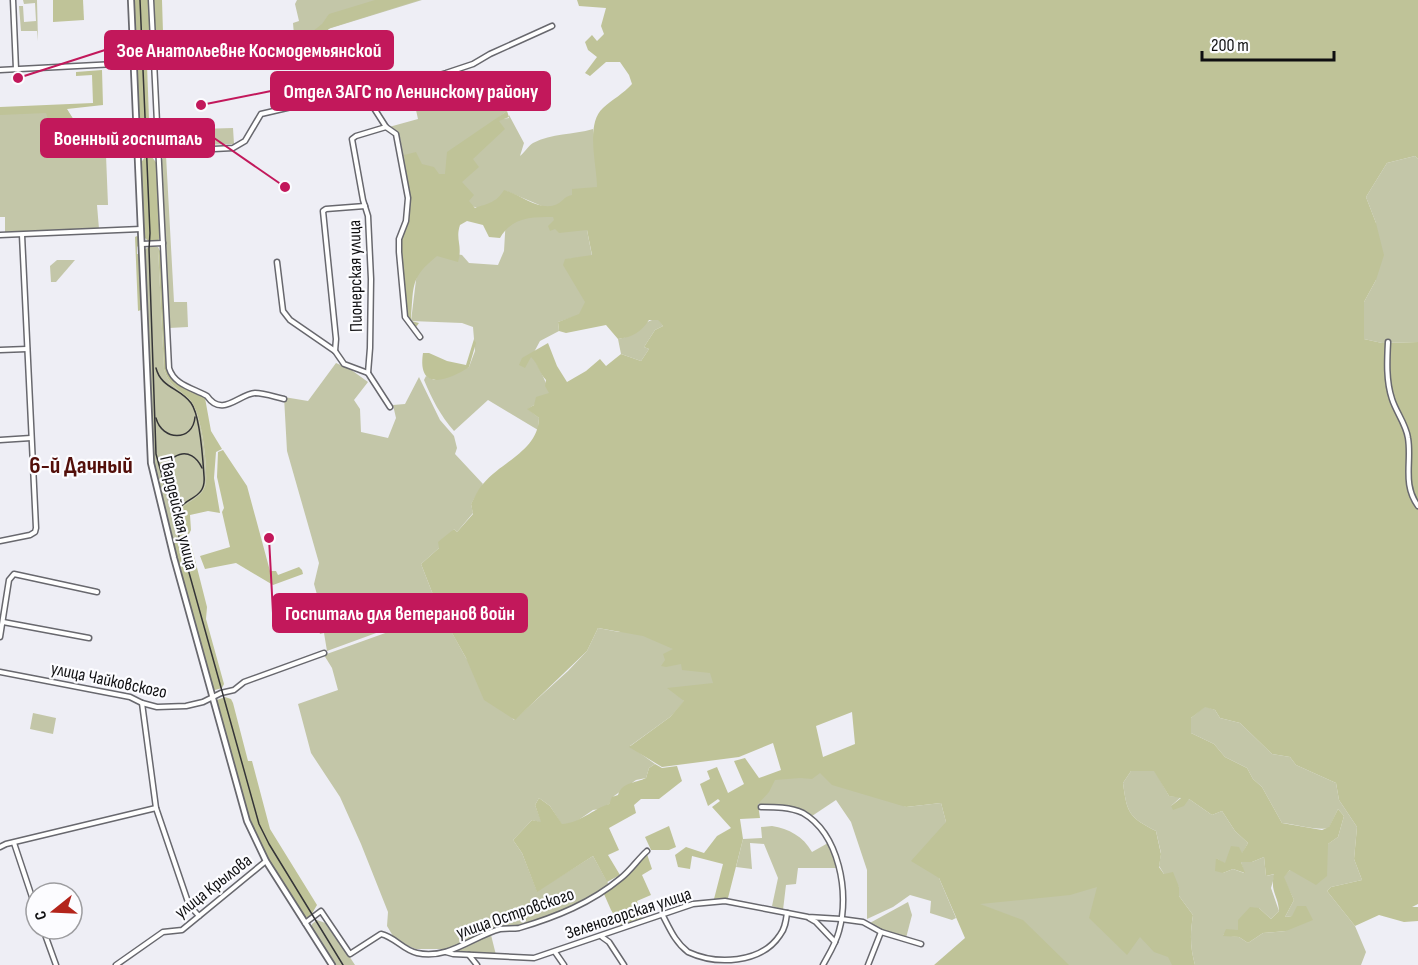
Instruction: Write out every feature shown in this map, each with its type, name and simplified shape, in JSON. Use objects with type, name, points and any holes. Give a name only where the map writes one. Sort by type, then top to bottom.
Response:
[{"type":"street","points":[[13,0],[16,69]]},
{"type":"street","name":"Гвардейская улица","points":[[131,0],[151,467],[247,821],[266,861],[332,965]]},
{"type":"street","points":[[151,0],[171,376],[207,396],[209,400],[224,406],[252,394],[284,399]]},
{"type":"street","points":[[137,153],[233,148],[245,141],[261,114],[425,76],[433,77],[447,73],[479,61],[552,26]]},
{"type":"street","points":[[0,70],[154,62]]},
{"type":"street","points":[[363,91],[386,127],[396,134],[408,198],[406,221],[399,239],[405,317],[420,337]]},
{"type":"street","name":"Пионерская улица","points":[[368,373],[370,279],[368,216],[352,139],[386,127]]},
{"type":"street","points":[[335,351],[336,339],[323,211],[365,206]]},
{"type":"street","points":[[0,236],[141,229]]},
{"type":"street","points":[[0,541],[35,532],[22,235]]},
{"type":"street","points":[[142,244],[163,243]]},
{"type":"street","points":[[277,261],[283,311],[290,320],[335,351],[344,364],[368,373],[390,407]]},
{"type":"street","points":[[1388,342],[1388,381],[1391,397],[1408,436],[1409,489],[1418,506]]},
{"type":"street","points":[[0,350],[27,349]]},
{"type":"street","points":[[0,440],[31,438]]},
{"type":"street","points":[[0,637],[9,580],[14,574],[97,592]]},
{"type":"street","points":[[3,622],[89,638]]},
{"type":"street","name":"улица Чайковского","points":[[0,672],[130,697],[157,707],[186,706],[203,702],[228,692],[244,682],[324,653]]},
{"type":"street","points":[[142,703],[156,808],[189,905],[199,916]]},
{"type":"street","points":[[761,807],[789,809],[812,820],[825,835],[839,864],[843,883],[840,931],[823,965]]},
{"type":"street","points":[[0,847],[156,808]]},
{"type":"street","points":[[14,843],[27,881]]},
{"type":"street","name":"улица Островского","points":[[446,952],[500,929],[516,928],[541,921],[592,899],[622,877],[647,851]]},
{"type":"street","name":"улица Крылова","points":[[116,965],[163,932],[182,930],[266,861]]},
{"type":"street","name":"Зеленогорская улица","points":[[446,952],[534,958],[693,904],[725,901],[808,917],[863,922],[881,932],[921,944]]},
{"type":"street","points":[[305,924],[321,911],[350,954],[381,933],[417,953],[446,952]]},
{"type":"street","points":[[662,914],[671,935],[690,954],[706,962],[721,964],[746,959],[767,948],[782,933],[787,913]]},
{"type":"street","points":[[808,917],[835,942]]},
{"type":"street","points":[[868,965],[881,932]]},
{"type":"street","points":[[601,936],[609,942],[624,965]]},
{"type":"street","points":[[47,941],[56,965]]},
{"type":"street","points":[[555,952],[564,965]]},
{"type":"street","points":[[469,955],[477,965]]},
{"type":"green space","points":[[23,0],[37,0],[38,41],[37,31],[21,31],[19,6],[23,6],[24,22],[36,21],[35,3],[24,4]]},
{"type":"green space","points":[[53,0],[83,0],[84,20],[53,22]]},
{"type":"green space","points":[[133,0],[150,0],[151,52],[141,58],[135,54]]},
{"type":"green space","points":[[153,0],[162,0],[163,33],[155,33]]},
{"type":"green space","points":[[297,0],[422,0],[328,29],[321,37],[295,45],[294,42],[289,44],[287,37],[294,35],[293,23],[299,21],[295,4]]},
{"type":"green space","points":[[375,0],[419,0],[330,28],[319,38],[297,44],[322,24],[329,14]]},
{"type":"green space","points":[[577,0],[1418,0],[1418,159],[1415,156],[1387,163],[1366,197],[1376,223],[1384,255],[1376,280],[1364,302],[1364,339],[1382,343],[1418,342],[1418,904],[1412,907],[1418,907],[1418,921],[1404,922],[1379,915],[1355,926],[1327,891],[1331,887],[1362,880],[1354,859],[1357,827],[1339,800],[1336,783],[1296,765],[1290,757],[1272,754],[1240,723],[1220,718],[1215,710],[1205,707],[1191,718],[1191,733],[1214,744],[1225,757],[1247,768],[1253,779],[1262,787],[1282,823],[1322,830],[1329,827],[1338,809],[1344,816],[1338,837],[1328,844],[1327,876],[1316,885],[1290,870],[1284,877],[1294,900],[1285,917],[1292,916],[1297,906],[1306,906],[1313,920],[1286,931],[1263,933],[1248,943],[1239,937],[1223,936],[1226,929],[1238,930],[1238,920],[1250,907],[1259,908],[1271,919],[1279,911],[1273,885],[1274,874],[1266,876],[1264,857],[1252,862],[1241,862],[1245,873],[1233,869],[1223,873],[1215,871],[1216,858],[1225,863],[1231,846],[1239,847],[1242,853],[1248,843],[1235,831],[1222,811],[1212,815],[1189,799],[1184,806],[1173,810],[1171,806],[1181,798],[1169,796],[1154,771],[1131,771],[1123,783],[1126,801],[1134,817],[1156,831],[1161,854],[1159,867],[1164,874],[1173,872],[1179,887],[1179,896],[1193,915],[1191,940],[1195,965],[1172,965],[1168,957],[1154,952],[1140,937],[1127,955],[1089,918],[1097,887],[1070,895],[980,904],[1023,920],[1069,965],[934,965],[965,938],[939,878],[911,861],[946,822],[941,803],[906,807],[832,785],[820,773],[812,779],[775,780],[769,792],[758,804],[760,818],[740,819],[743,839],[728,898],[714,899],[723,864],[692,856],[690,869],[678,867],[675,855],[686,847],[704,853],[717,836],[731,828],[712,807],[720,801],[718,799],[708,806],[700,784],[710,779],[707,771],[717,767],[728,793],[744,784],[734,761],[745,758],[759,778],[781,770],[773,743],[739,757],[662,767],[629,747],[670,717],[684,701],[667,688],[713,683],[710,673],[682,670],[681,664],[661,666],[665,660],[663,654],[673,649],[643,636],[598,628],[587,651],[515,720],[484,700],[466,658],[439,610],[421,564],[439,548],[438,542],[454,529],[457,532],[473,514],[471,504],[483,484],[526,447],[537,429],[539,418],[527,409],[534,405],[536,397],[549,393],[545,386],[546,380],[534,360],[531,357],[525,368],[519,365],[522,358],[548,343],[557,366],[567,382],[586,371],[600,359],[606,366],[621,354],[641,361],[649,349],[644,347],[655,330],[663,326],[658,320],[649,320],[636,333],[618,339],[606,325],[566,333],[559,331],[558,322],[579,314],[585,302],[563,265],[565,259],[592,255],[587,230],[559,233],[555,229],[550,231],[548,226],[554,220],[553,217],[530,218],[516,222],[500,238],[489,237],[483,225],[467,221],[460,225],[458,262],[437,256],[422,270],[415,283],[411,321],[419,323],[416,327],[409,322],[407,317],[400,251],[402,236],[408,221],[410,197],[404,155],[416,152],[422,164],[434,167],[439,174],[445,174],[447,152],[507,111],[509,117],[499,121],[505,129],[473,159],[479,167],[462,182],[474,195],[469,201],[475,208],[495,200],[504,190],[536,204],[549,206],[572,195],[572,189],[597,187],[593,145],[594,124],[603,108],[632,84],[620,62],[606,62],[590,76],[585,73],[597,57],[588,50],[585,42],[592,35],[597,41],[604,34],[601,26],[606,8],[579,6]],"holes":[[[852,712],[855,744],[823,757],[816,726]]]},
{"type":"green space","points":[[147,65],[150,146],[148,149],[142,149],[139,146],[136,69]]},
{"type":"green space","points":[[102,70],[103,105],[67,109],[76,124],[87,123],[88,137],[75,139],[64,129],[49,122],[46,113],[0,115],[0,107],[93,103],[92,75],[76,76],[76,72]]},
{"type":"green space","points":[[425,79],[471,91],[496,94],[507,111],[495,120],[509,118],[509,115],[524,143],[520,156],[531,144],[540,140],[593,129],[600,187],[574,196],[556,212],[506,191],[489,212],[409,191],[400,138],[397,132],[389,127],[418,119],[410,83]]},
{"type":"green space","points":[[66,108],[76,123],[88,122],[89,131],[105,130],[108,205],[97,205],[99,229],[5,233],[5,217],[0,217],[0,110]]},
{"type":"green space","points":[[233,128],[234,144],[200,145],[199,129]]},
{"type":"green space","points":[[166,155],[174,302],[187,302],[188,327],[169,328],[161,163]]},
{"type":"green space","points":[[1415,156],[1418,159],[1418,342],[1382,343],[1364,339],[1364,302],[1376,280],[1376,223],[1366,197],[1387,163]]},
{"type":"green space","points":[[145,157],[152,157],[158,165],[161,235],[158,241],[147,240],[143,236],[140,164]]},
{"type":"green space","points":[[559,214],[587,230],[592,256],[569,259],[725,267],[558,322],[559,331],[540,341],[532,356],[550,394],[528,409],[539,418],[538,430],[488,400],[454,431],[437,407],[424,380],[426,376],[434,380],[469,367],[475,351],[473,327],[462,323],[411,321],[417,272],[437,251],[462,255],[469,263],[498,265],[504,251],[506,217]]},
{"type":"green space","points":[[135,237],[139,237],[137,254],[139,254],[141,310],[138,311]]},
{"type":"green space","points":[[150,246],[158,247],[164,369],[171,383],[190,400],[194,407],[201,427],[206,462],[204,489],[178,515],[177,525],[180,538],[172,539],[154,464],[144,250]]},
{"type":"green space","points":[[158,247],[161,253],[169,375],[180,385],[205,398],[211,431],[222,449],[216,452],[214,478],[220,513],[208,511],[190,515],[191,530],[188,536],[180,538],[177,525],[178,515],[204,489],[206,462],[201,427],[194,407],[190,400],[171,383],[164,369]]},
{"type":"green space","points":[[57,260],[75,260],[56,282],[51,282],[50,266]]},
{"type":"green space","points":[[658,319],[663,326],[655,330],[644,347],[649,349],[641,361],[621,354],[618,339],[630,335],[647,322]]},
{"type":"green space","points":[[474,339],[476,343],[469,367],[444,379],[436,380],[425,374],[422,365],[423,353],[466,365]]},
{"type":"green space","points":[[336,363],[350,369],[368,382],[354,400],[360,409],[361,432],[388,438],[396,418],[393,405],[405,404],[419,377],[440,420],[454,436],[457,448],[455,454],[483,484],[471,504],[473,513],[457,532],[454,529],[439,548],[421,564],[439,610],[327,651],[324,633],[320,634],[314,614],[322,612],[314,584],[319,563],[287,451],[284,397],[308,401]]},
{"type":"green space","points":[[223,450],[247,486],[270,571],[276,571],[278,575],[299,567],[303,574],[273,585],[236,563],[205,569],[200,556],[230,547],[217,477],[218,452]]},
{"type":"green space","points":[[186,540],[191,544],[207,607],[206,619],[224,684],[222,688],[215,690],[212,688],[173,545],[175,542]]},
{"type":"green space","points":[[797,610],[695,699],[683,700],[685,701],[670,717],[630,746],[655,764],[649,768],[646,778],[636,780],[614,796],[609,804],[593,810],[574,823],[562,825],[550,806],[539,798],[535,805],[542,823],[532,820],[513,840],[522,853],[537,891],[593,856],[609,885],[586,901],[562,912],[522,925],[500,928],[457,947],[416,949],[403,944],[393,936],[387,926],[388,912],[340,797],[311,753],[298,704],[338,690],[332,668],[324,655],[441,613],[466,658],[514,720],[587,651],[598,628],[619,632]]},
{"type":"green space","points":[[225,697],[231,699],[233,703],[248,761],[252,761],[270,829],[317,905],[310,917],[304,917],[272,869],[256,839],[239,789],[216,702]]},
{"type":"green space","points":[[1205,706],[1215,710],[1220,718],[1240,723],[1272,754],[1290,757],[1296,765],[1336,783],[1339,800],[1357,827],[1354,859],[1362,880],[1331,887],[1327,891],[1355,926],[1366,952],[1361,965],[1195,965],[1191,940],[1193,915],[1179,896],[1179,887],[1164,874],[1159,866],[1161,853],[1156,831],[1130,813],[1126,801],[1123,783],[1131,771],[1155,771],[1169,796],[1181,797],[1171,806],[1189,799],[1212,815],[1222,811],[1235,831],[1248,843],[1242,854],[1225,864],[1216,858],[1223,873],[1233,869],[1244,873],[1241,862],[1252,862],[1264,857],[1266,876],[1275,874],[1271,888],[1279,911],[1271,919],[1259,908],[1238,930],[1223,935],[1239,937],[1248,943],[1263,933],[1286,931],[1292,916],[1285,917],[1294,900],[1283,877],[1338,837],[1344,816],[1338,809],[1329,828],[1324,829],[1282,823],[1262,787],[1253,779],[1247,768],[1225,757],[1214,744],[1191,733],[1191,718]]},
{"type":"green space","points":[[33,713],[56,718],[53,734],[30,729]]},
{"type":"green space","points":[[655,764],[662,768],[677,766],[682,781],[659,799],[641,799],[634,805],[636,813],[609,828],[619,850],[608,855],[620,875],[607,882],[593,856],[537,892],[522,853],[513,840],[532,820],[541,822],[535,805],[539,798],[550,806],[562,824],[569,823],[609,804],[612,797],[618,795],[623,788],[646,778],[649,768]]},
{"type":"green space","points":[[823,764],[906,807],[941,803],[946,822],[939,878],[956,918],[952,920],[930,913],[931,901],[910,895],[893,907],[867,919],[867,870],[851,822],[836,800],[812,816],[790,807],[758,804],[753,784]]},
{"type":"green space","points":[[669,826],[676,847],[669,850],[651,850],[645,837]]},
{"type":"green space","points":[[772,826],[795,834],[812,852],[828,843],[838,868],[798,868],[796,884],[786,885],[783,910],[772,906],[778,878],[764,844],[750,843],[752,869],[736,867],[743,839],[762,838],[761,827]]},
{"type":"green space","points":[[647,854],[652,869],[642,875],[651,895],[637,901],[642,919],[621,926],[604,894],[624,878]]},
{"type":"green space","points":[[1078,863],[1179,965],[975,965],[967,907],[1013,891],[1015,900],[1068,874]]},
{"type":"green space","points":[[908,902],[912,915],[906,938],[868,924]]},
{"type":"green space","points":[[317,920],[328,924],[355,965],[335,965],[312,928],[312,924]]},
{"type":"green space","points":[[491,935],[496,955],[453,952],[452,950]]},
{"type":"tram line","points":[[140,0],[156,454],[259,824],[343,965]]},
{"type":"tram line","points":[[156,368],[162,380],[191,403],[197,417],[201,438],[204,485],[196,496],[180,508],[178,523]]},
{"type":"tram line","points":[[156,418],[164,431],[177,436],[189,431],[195,417]]},
{"type":"tram line","points":[[162,477],[169,462],[180,454],[192,456],[202,468]]},
{"type":"place","name":"Зое Анатольевне Космодемьянской","points":[[18,78]]},
{"type":"place","name":"Отдел ЗАГС по Ленинскому району","points":[[201,105]]},
{"type":"place","name":"Военный госпиталь","points":[[285,187]]},
{"type":"place","name":"Госпиталь для ветеранов войн","points":[[269,538]]},
{"type":"district","name":"6-й Дачный","points":[[81,465]]}]
